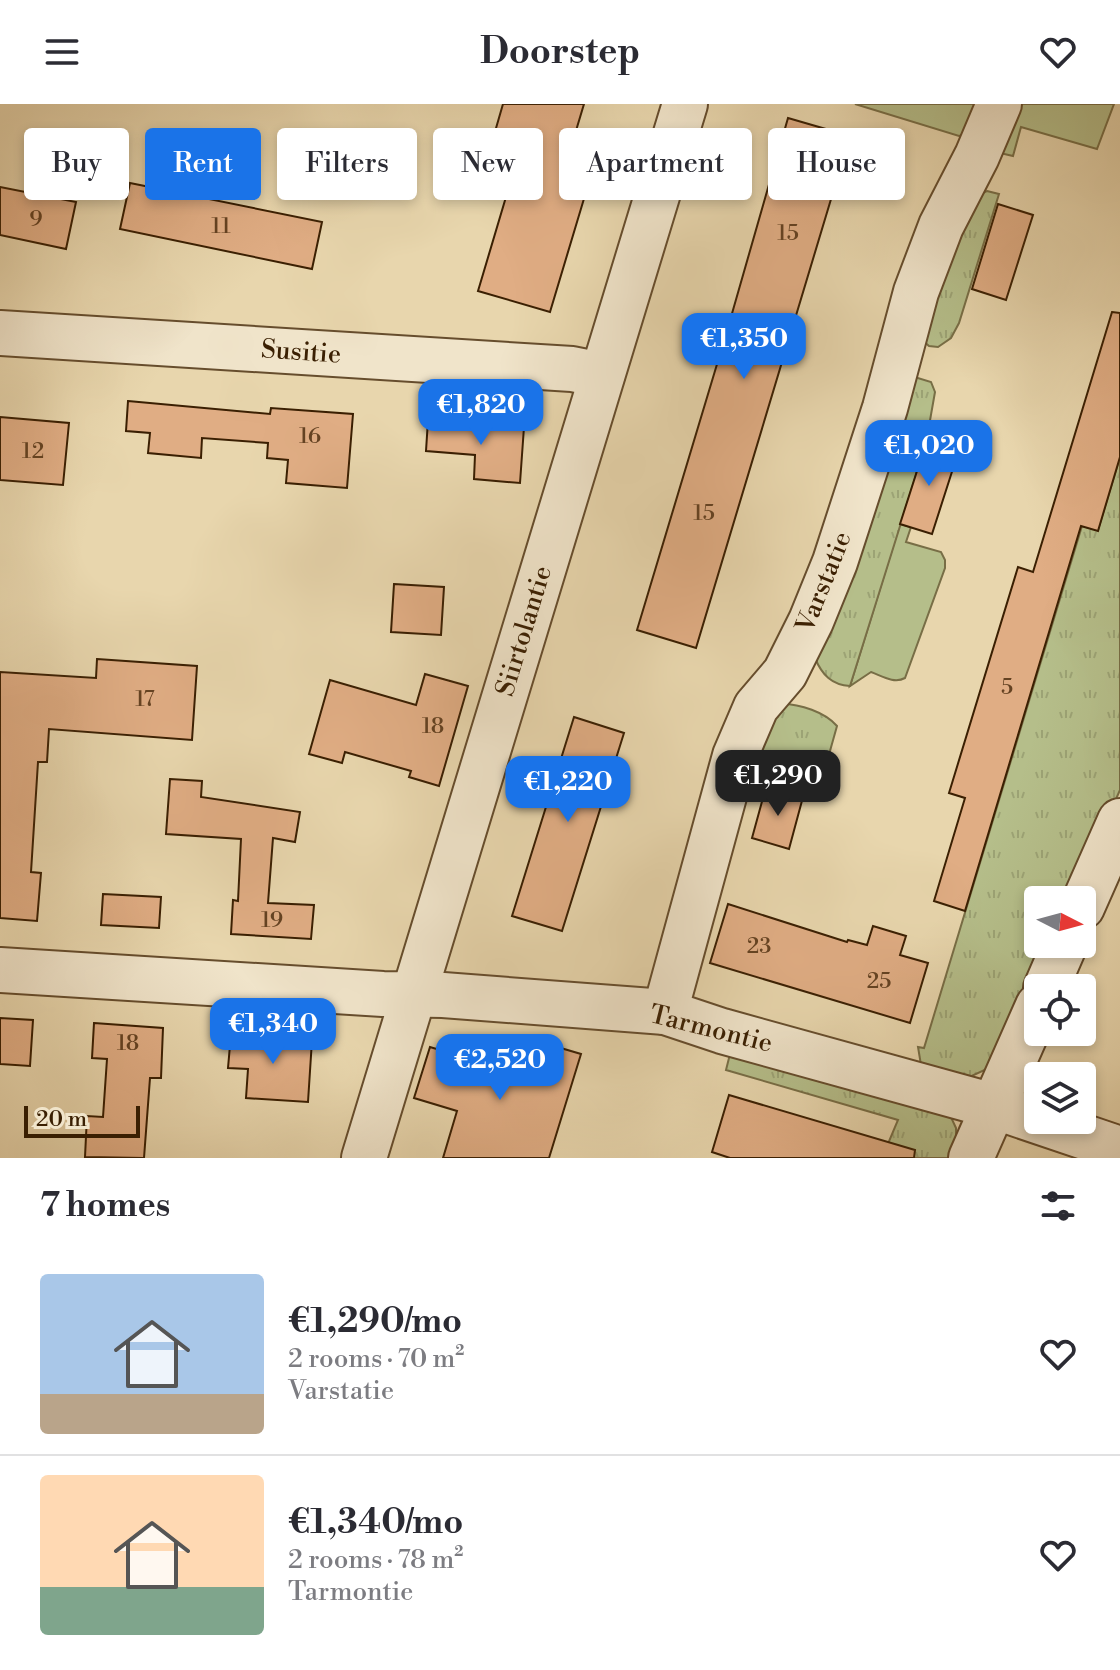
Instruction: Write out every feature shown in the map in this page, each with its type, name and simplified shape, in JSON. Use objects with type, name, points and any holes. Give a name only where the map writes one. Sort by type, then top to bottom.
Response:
[{"type":"street","name":"Siirtolantie","points":[[364,1158],[685,104]]},
{"type":"street","name":"Varstatie","points":[[665,1012],[735,756],[756,707],[785,673],[835,562],[885,408],[916,292],[941,226],[977,156],[999,104]]},
{"type":"street","name":"Susitie","points":[[0,333],[572,369],[602,375]]},
{"type":"street","points":[[1091,886],[1120,821]]},
{"type":"street","name":"Tarmontie","points":[[0,970],[665,1012],[722,1031],[993,1106],[1120,1149]]},
{"type":"street","points":[[971,1158],[1024,1037]]},
{"type":"green space","points":[[855,104],[986,104],[969,133],[959,136]]},
{"type":"green space","points":[[1013,104],[1114,104],[1097,149],[1021,127],[1013,156],[1000,153]]},
{"type":"green space","points":[[987,191],[999,194],[959,323],[951,338],[938,347],[929,346],[921,339],[924,310],[980,194]]},
{"type":"green space","points":[[908,375],[931,382],[935,392],[926,443],[850,686],[838,684],[828,678],[815,658]]},
{"type":"green space","points":[[1120,457],[1120,790],[1077,886],[1024,886],[1024,958],[1045,958],[1037,974],[1024,974],[1024,999],[989,1068],[963,1080],[922,1071],[918,1047],[924,1048],[1082,526],[1098,530]]},
{"type":"green space","points":[[900,524],[911,527],[906,542],[941,552],[945,568],[905,678],[892,680],[871,672],[850,686]]},
{"type":"green space","points":[[782,704],[812,710],[837,726],[821,783],[749,761]]},
{"type":"green space","points":[[731,1050],[950,1115],[956,1128],[956,1158],[882,1158],[898,1120],[726,1070]]},
{"type":"building","points":[[503,104],[584,104],[577,128],[559,128],[559,200],[584,200],[550,312],[478,291],[505,200],[543,200],[543,128],[496,128]]},
{"type":"building","points":[[788,118],[822,128],[785,128]]},
{"type":"building","points":[[130,183],[145,186],[145,200],[214,200],[322,222],[312,269],[120,229],[126,200],[129,200]]},
{"type":"building","points":[[0,187],[24,192],[24,200],[76,202],[66,249],[0,235]]},
{"type":"building","points":[[768,188],[768,200],[831,200],[696,648],[637,630]]},
{"type":"building","points":[[998,204],[1033,215],[1006,300],[972,289]]},
{"type":"building","points":[[1112,312],[1120,313],[1120,457],[1098,531],[1081,526],[965,911],[934,901],[965,798],[949,793],[1018,567],[1033,572]]},
{"type":"building","points":[[128,401],[270,414],[271,408],[353,414],[347,488],[286,483],[288,460],[267,458],[268,443],[202,438],[201,458],[148,453],[150,433],[126,431]]},
{"type":"building","points":[[0,417],[69,423],[63,485],[0,480]]},
{"type":"building","points":[[428,420],[524,427],[520,483],[474,479],[475,455],[426,451]]},
{"type":"building","points":[[926,443],[958,453],[932,534],[900,524]]},
{"type":"building","points":[[394,584],[444,587],[441,635],[391,632]]},
{"type":"building","points":[[97,659],[197,666],[192,740],[49,729],[47,762],[38,762],[31,872],[41,873],[37,921],[0,918],[0,672],[96,678]]},
{"type":"building","points":[[425,674],[468,686],[439,786],[409,777],[411,771],[345,752],[342,763],[309,754],[330,680],[416,705]]},
{"type":"building","points":[[574,717],[624,733],[562,931],[512,916]]},
{"type":"building","points":[[170,779],[202,781],[201,797],[300,812],[295,842],[273,838],[268,903],[314,905],[311,939],[231,934],[233,900],[238,901],[241,839],[166,834]]},
{"type":"building","points":[[766,787],[803,797],[789,849],[752,838]]},
{"type":"building","points":[[103,894],[161,897],[159,928],[101,925]]},
{"type":"building","points":[[728,904],[847,942],[867,945],[873,926],[906,936],[900,955],[928,963],[910,1023],[710,963]]},
{"type":"building","points":[[0,1018],[33,1020],[30,1066],[0,1064]]},
{"type":"building","points":[[94,1023],[163,1028],[161,1078],[150,1078],[144,1158],[85,1157],[87,1116],[103,1117],[107,1059],[92,1058]]},
{"type":"building","points":[[231,1034],[312,1040],[308,1102],[246,1098],[248,1069],[228,1068]]},
{"type":"building","points":[[537,1041],[581,1054],[549,1158],[443,1158],[457,1111],[414,1098],[430,1047],[526,1076]]},
{"type":"building","points":[[729,1095],[915,1150],[914,1158],[730,1158],[712,1152]]}]
